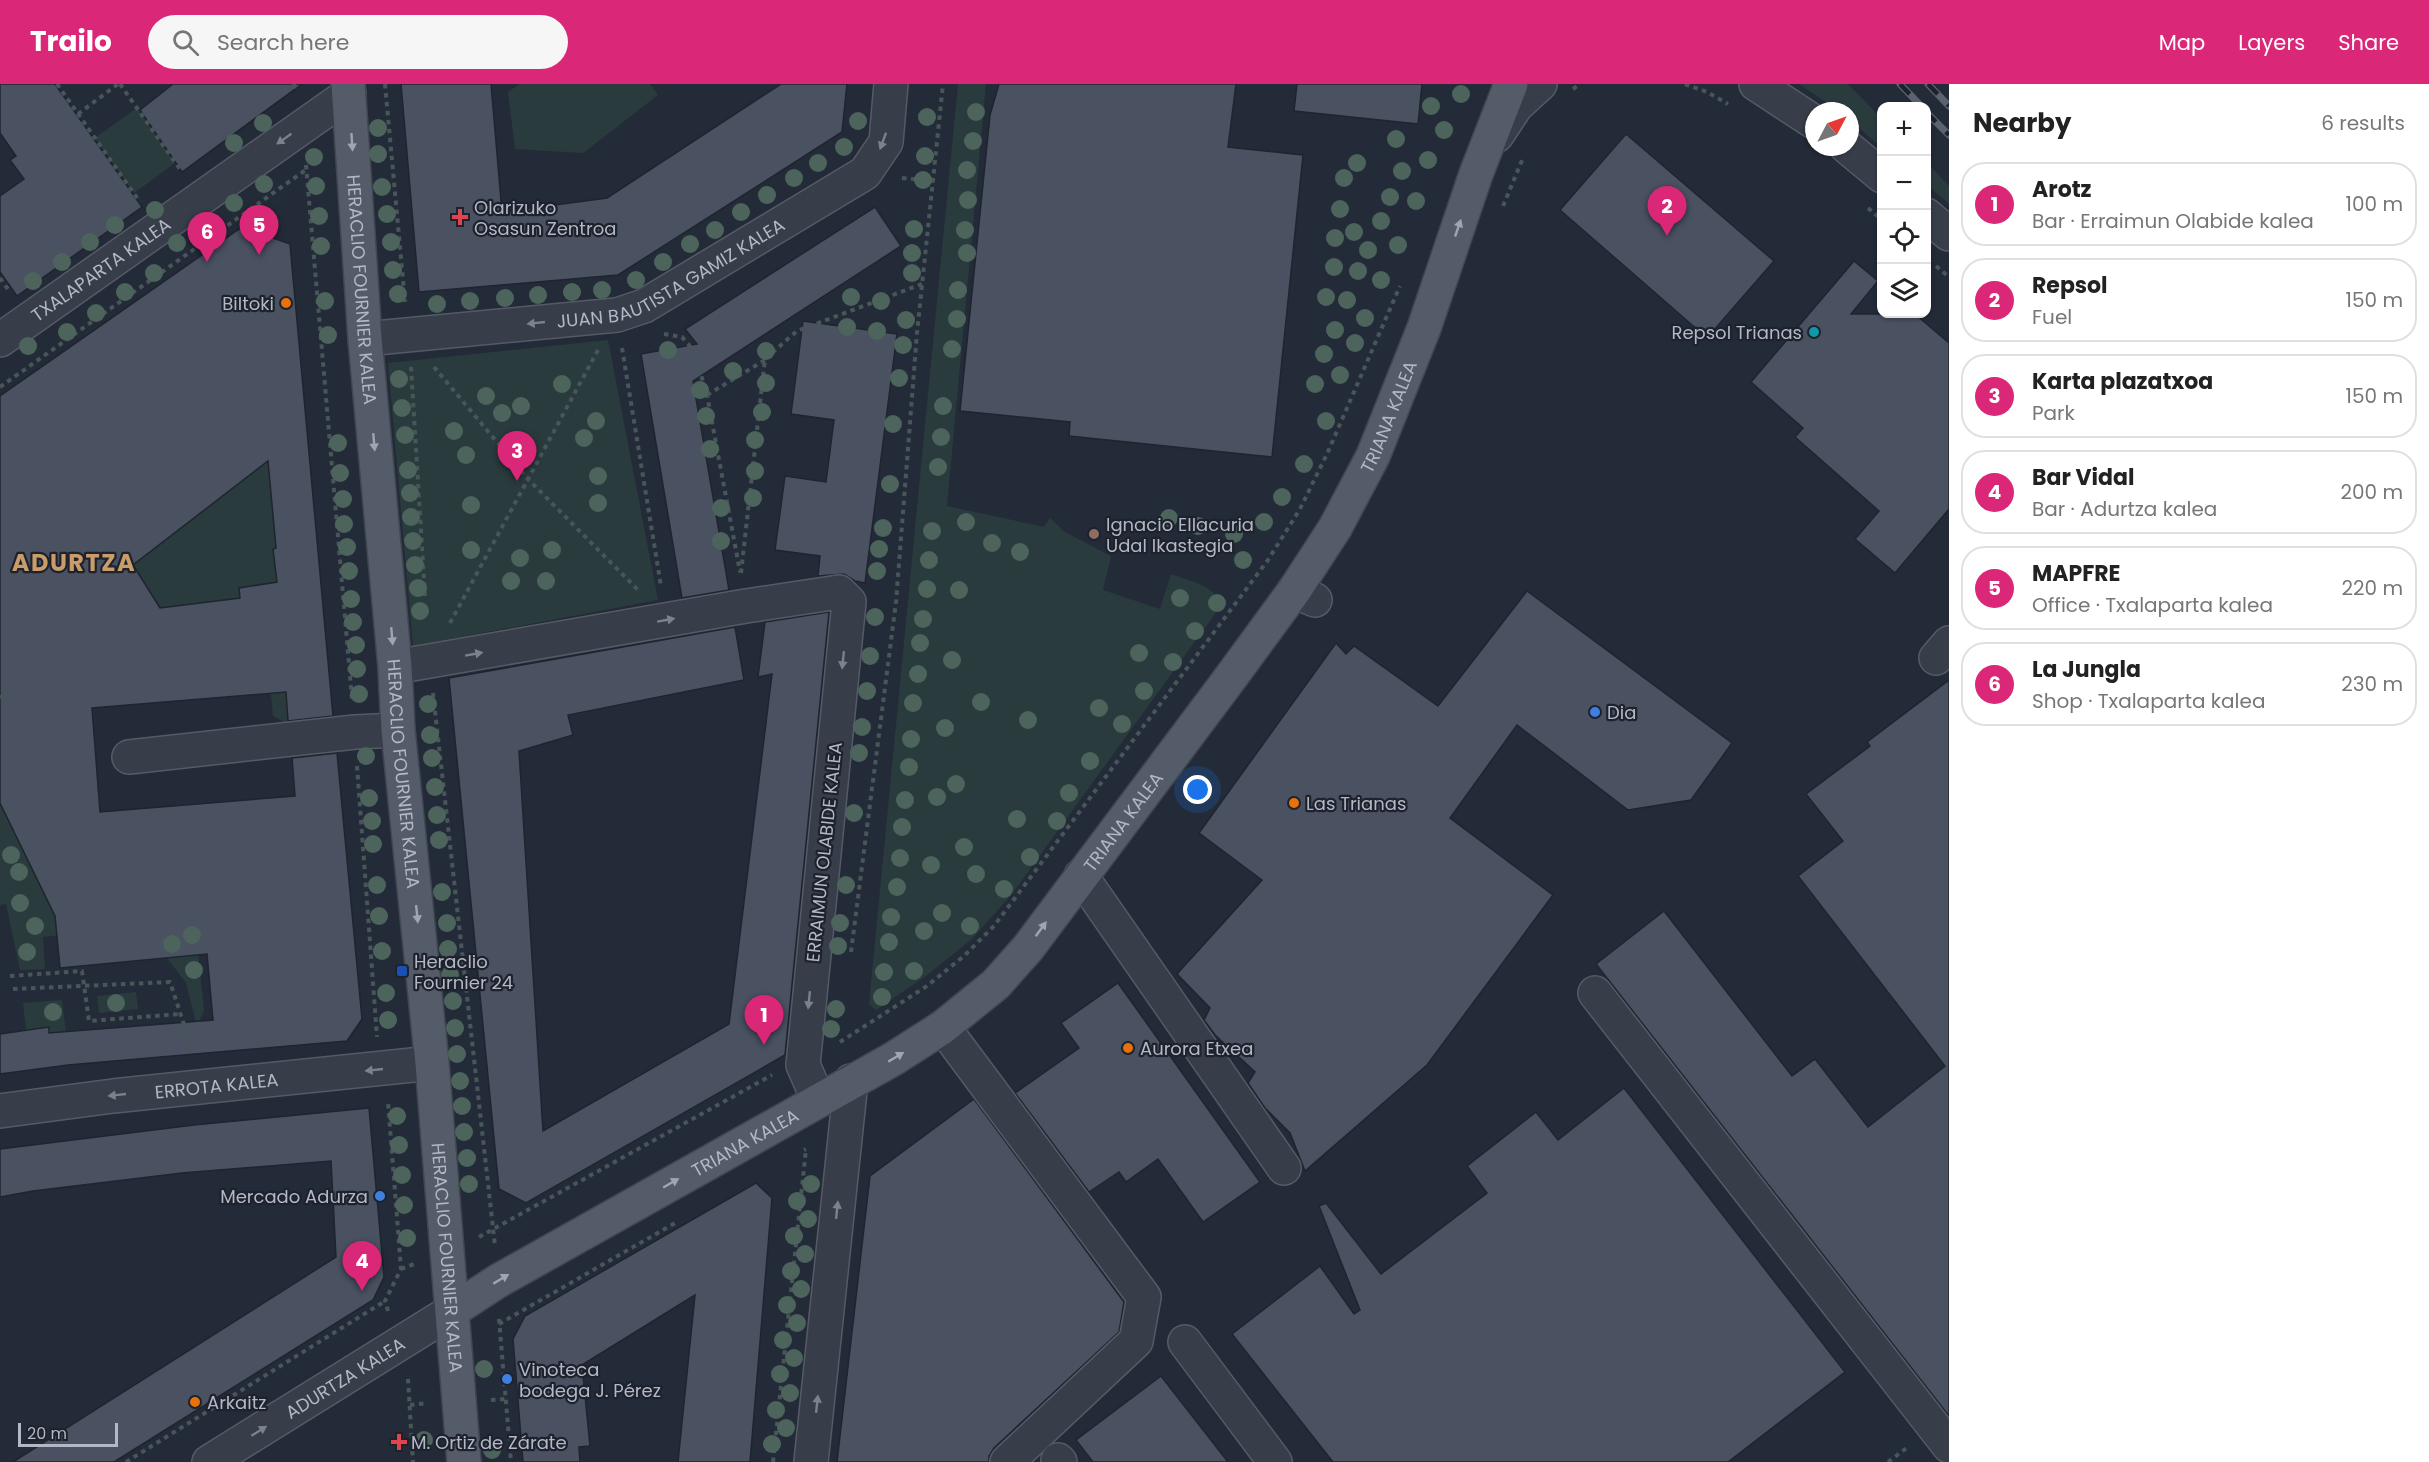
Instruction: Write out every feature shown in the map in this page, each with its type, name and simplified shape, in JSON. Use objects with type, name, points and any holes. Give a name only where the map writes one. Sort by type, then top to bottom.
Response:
[{"type":"main road","name":"TRIANA KALEA","points":[[452,1311],[498,1281],[818,1099],[893,1059],[943,1027],[996,984],[1028,948],[1081,876],[1304,595],[1335,528],[1381,460],[1484,154],[1511,84]]},
{"type":"main road","name":"HERACLIO FOURNIER KALEA","points":[[349,89],[365,339],[395,668],[398,730],[432,1063],[464,1462]]},
{"type":"street","name":"JUAN BAUTISTA GAMIZ KALEA","points":[[365,339],[617,315],[644,306],[865,173],[886,141],[891,84]]},
{"type":"street","points":[[1484,154],[1516,106],[1540,84]]},
{"type":"street","points":[[1756,84],[1805,116]]},
{"type":"street","name":"TXALAPARTA KALEA","points":[[0,340],[301,127],[349,89]]},
{"type":"street","points":[[1858,156],[1877,173]]},
{"type":"street","points":[[1931,219],[1949,234]]},
{"type":"street","name":"ERRAIMUN OLABIDE KALEA","points":[[667,620],[839,592],[849,602],[803,1065],[818,1099]]},
{"type":"street","points":[[395,668],[667,620]]},
{"type":"street","points":[[129,757],[355,732],[398,730]]},
{"type":"street","points":[[1081,876],[1284,1168]]},
{"type":"street","points":[[1595,993],[1949,1446]]},
{"type":"street","points":[[943,1027],[1143,1296],[1136,1341],[1007,1462]]},
{"type":"street","name":"ERROTA KALEA","points":[[0,1112],[113,1096],[432,1063]]},
{"type":"street","points":[[811,1462],[851,1081]]},
{"type":"street","name":"ADURTZA KALEA","points":[[209,1462],[452,1311]]},
{"type":"street","points":[[1185,1342],[1275,1462]]},
{"type":"street","points":[[1937,1462],[1949,1452]]},
{"type":"path","points":[[57,84],[146,210]]},
{"type":"path","points":[[78,114],[119,84],[187,180]]},
{"type":"path","points":[[384,84],[408,335],[426,604]]},
{"type":"path","points":[[850,959],[896,602],[922,284],[943,84]]},
{"type":"path","points":[[126,1462],[385,1301],[401,1269],[386,1069],[377,1042],[355,732],[307,169],[301,127]]},
{"type":"path","points":[[0,387],[307,169]]},
{"type":"path","points":[[900,178],[933,181]]},
{"type":"path","points":[[493,1231],[770,1075],[803,1065],[927,986],[964,956],[994,927],[1268,560],[1300,509],[1327,454],[1404,275]]},
{"type":"path","points":[[707,395],[765,359],[797,331],[922,284]]},
{"type":"path","points":[[511,1462],[493,1231],[429,662],[617,315]]},
{"type":"path","points":[[617,315],[667,620]]},
{"type":"path","points":[[657,333],[682,337],[694,351],[707,395],[741,576],[765,359]]},
{"type":"path","points":[[408,335],[528,479],[667,620]]},
{"type":"path","points":[[0,698],[8,692]]},
{"type":"path","points":[[10,976],[82,971],[89,1021],[180,1014]]},
{"type":"path","points":[[13,989],[170,982],[196,1062]]},
{"type":"path","points":[[839,1042],[841,1030]]},
{"type":"path","points":[[772,1462],[806,1149],[796,1154]]},
{"type":"path","points":[[499,1324],[683,1219]]},
{"type":"path","points":[[385,1301],[408,1379],[413,1462]]},
{"type":"shaded area","points":[[520,84],[650,84],[658,95],[583,153],[515,149],[508,92]]},
{"type":"shaded area","points":[[958,84],[986,84],[947,506],[1044,527],[1050,518],[1065,532],[1111,556],[1103,590],[1160,609],[1171,574],[1207,588],[1222,604],[1012,894],[972,939],[926,976],[876,1010],[869,1004]]},
{"type":"shaded area","points":[[1799,84],[1848,84],[1877,114],[1877,144],[1859,128],[1859,102],[1826,102]]},
{"type":"shaded area","points":[[137,108],[175,163],[134,193],[95,138]]},
{"type":"shaded area","points":[[1931,167],[1949,186],[1949,204],[1931,188]]},
{"type":"shaded area","points":[[608,340],[658,600],[413,646],[388,363]]},
{"type":"shaded area","points":[[270,459],[276,548],[273,549],[274,561],[277,561],[280,595],[278,596],[288,724],[273,716],[267,653],[74,670],[75,694],[50,696],[61,831],[56,832],[57,858],[86,855],[84,830],[100,829],[101,853],[125,851],[127,866],[137,865],[136,856],[145,856],[144,849],[162,847],[163,859],[169,858],[173,887],[150,889],[148,875],[141,876],[143,889],[103,893],[106,909],[162,904],[164,925],[117,929],[116,926],[105,927],[104,930],[43,937],[45,969],[20,970],[6,904],[0,905],[0,803],[53,913],[71,911],[31,815],[28,815],[23,804],[16,805],[0,770],[0,738],[8,737],[10,767],[36,763],[35,743],[20,744],[18,722],[32,720],[30,709],[19,711],[17,706],[20,704],[13,682],[88,627],[104,649],[129,634],[131,647],[173,617],[196,614],[197,618],[264,609],[263,595],[258,596],[256,585],[240,588],[240,598],[173,606],[163,611],[133,565]]},
{"type":"shaded area","points":[[165,933],[198,952],[204,1011],[199,1021],[207,1053],[204,1054],[186,983],[167,958]]},
{"type":"shaded area","points":[[136,992],[138,1009],[99,1013],[97,996]]},
{"type":"shaded area","points":[[62,1000],[66,1032],[49,1034],[49,1027],[26,1030],[23,1003]]},
{"type":"building","points":[[0,84],[55,84],[142,207],[17,296],[0,272],[0,196],[24,179],[10,160],[16,156],[0,133]]},
{"type":"building","points":[[173,84],[302,84],[182,172],[140,110]]},
{"type":"building","points":[[401,84],[491,84],[502,212],[607,198],[781,84],[847,84],[842,132],[618,275],[419,292]]},
{"type":"building","points":[[999,84],[1236,84],[1228,147],[1303,155],[1272,457],[1069,436],[1070,422],[960,411],[990,115]]},
{"type":"building","points":[[1297,84],[1422,84],[1418,124],[1294,111]]},
{"type":"building","points":[[1626,134],[1774,261],[1707,338],[1560,210]]},
{"type":"building","points":[[875,207],[901,246],[693,381],[729,590],[682,598],[641,354],[697,344],[685,329]]},
{"type":"building","points":[[242,227],[290,244],[333,716],[288,721],[286,692],[92,708],[100,812],[295,796],[292,758],[337,753],[362,1019],[347,1041],[68,1065],[0,1074],[0,1034],[49,1027],[49,1033],[213,1020],[207,954],[60,968],[55,916],[0,803],[0,396]],"holes":[[[268,461],[276,548],[273,549],[277,582],[239,588],[240,598],[160,608],[133,565]]]},
{"type":"building","points":[[1854,261],[1877,282],[1851,314],[1877,314],[1877,318],[1920,318],[1949,343],[1949,509],[1895,573],[1855,539],[1879,511],[1795,437],[1803,428],[1751,382]]},
{"type":"building","points":[[803,321],[897,334],[865,583],[855,581],[844,574],[818,576],[820,556],[775,550],[785,476],[826,482],[834,420],[791,414]]},
{"type":"building","points":[[1527,591],[1732,743],[1691,800],[1628,810],[1517,725],[1450,818],[1553,895],[1427,1065],[1305,1171],[1290,1133],[1265,1108],[1248,1083],[1255,1072],[1215,1035],[1204,1020],[1210,1008],[1177,974],[1262,880],[1199,833],[1336,643],[1346,654],[1354,646],[1438,706]]},
{"type":"building","points":[[829,612],[785,1055],[526,1203],[499,1189],[449,678],[735,627],[744,680],[568,715],[573,735],[519,751],[543,1131],[729,1024],[772,674],[758,677],[765,622]]},
{"type":"building","points":[[1949,680],[1949,1416],[1596,964],[1664,911],[1792,1076],[1815,1059],[1868,1127],[1945,1066],[1798,876],[1843,841],[1806,794],[1870,746],[1867,742]]},
{"type":"building","points":[[1118,983],[1260,1182],[1203,1222],[1158,1159],[1126,1182],[1119,1172],[1089,1192],[1015,1093],[1079,1048],[1061,1023]]},
{"type":"building","points":[[1624,1088],[1845,1372],[1728,1462],[1333,1462],[1232,1334],[1320,1266],[1354,1314],[1360,1310],[1319,1206],[1326,1203],[1381,1274],[1487,1193],[1467,1166],[1536,1112],[1558,1140]]},
{"type":"building","points":[[974,1099],[1124,1302],[1119,1332],[994,1448],[989,1456],[989,1462],[837,1462],[870,1176]]},
{"type":"building","points":[[369,1108],[384,1277],[373,1300],[114,1462],[13,1462],[336,1257],[331,1161],[182,1173],[0,1197],[0,1149],[194,1125]]},
{"type":"building","points":[[756,1183],[772,1198],[750,1462],[678,1462],[695,1295],[582,1365],[590,1446],[579,1447],[580,1462],[523,1462],[513,1339],[525,1316]]},
{"type":"building","points":[[1161,1376],[1228,1462],[1093,1462],[1076,1440]]},
{"type":"railway","points":[[1900,84],[1917,102]]},
{"type":"railway","points":[[1928,84],[1949,106]]},
{"type":"railway","points":[[1931,117],[1949,135]]},
{"type":"place","name":"Olarizuko Osasun Zentroa","points":[[460,217]]},
{"type":"place","name":"Repsol","points":[[1667,236]]},
{"type":"place","name":"MAPFRE","points":[[259,255]]},
{"type":"place","name":"La Jungla","points":[[207,262]]},
{"type":"place","name":"Biltoki","points":[[286,303]]},
{"type":"place","name":"Repsol Trianas","points":[[1814,332]]},
{"type":"place","name":"Karta plazatxoa","points":[[517,481]]},
{"type":"place","name":"Ignacio Ellacuria Udal Ikastegia","points":[[1094,534]]},
{"type":"place","name":"Dia","points":[[1595,712]]},
{"type":"place","name":"Las Trianas","points":[[1294,803]]},
{"type":"place","name":"Heraclio Fournier 24","points":[[402,971]]},
{"type":"place","name":"Arotz","points":[[764,1045]]},
{"type":"place","name":"Aurora Etxea","points":[[1128,1048]]},
{"type":"place","name":"Mercado Adurza","points":[[380,1196]]},
{"type":"place","name":"Bar Vidal","points":[[362,1291]]},
{"type":"place","name":"Vinoteca bodega J. Pérez","points":[[507,1379]]},
{"type":"place","name":"Arkaitz","points":[[195,1402]]},
{"type":"place","name":"M. Ortiz de Zárate","points":[[399,1442]]},
{"type":"district","name":"ADURTZA","points":[[74,562]]}]
